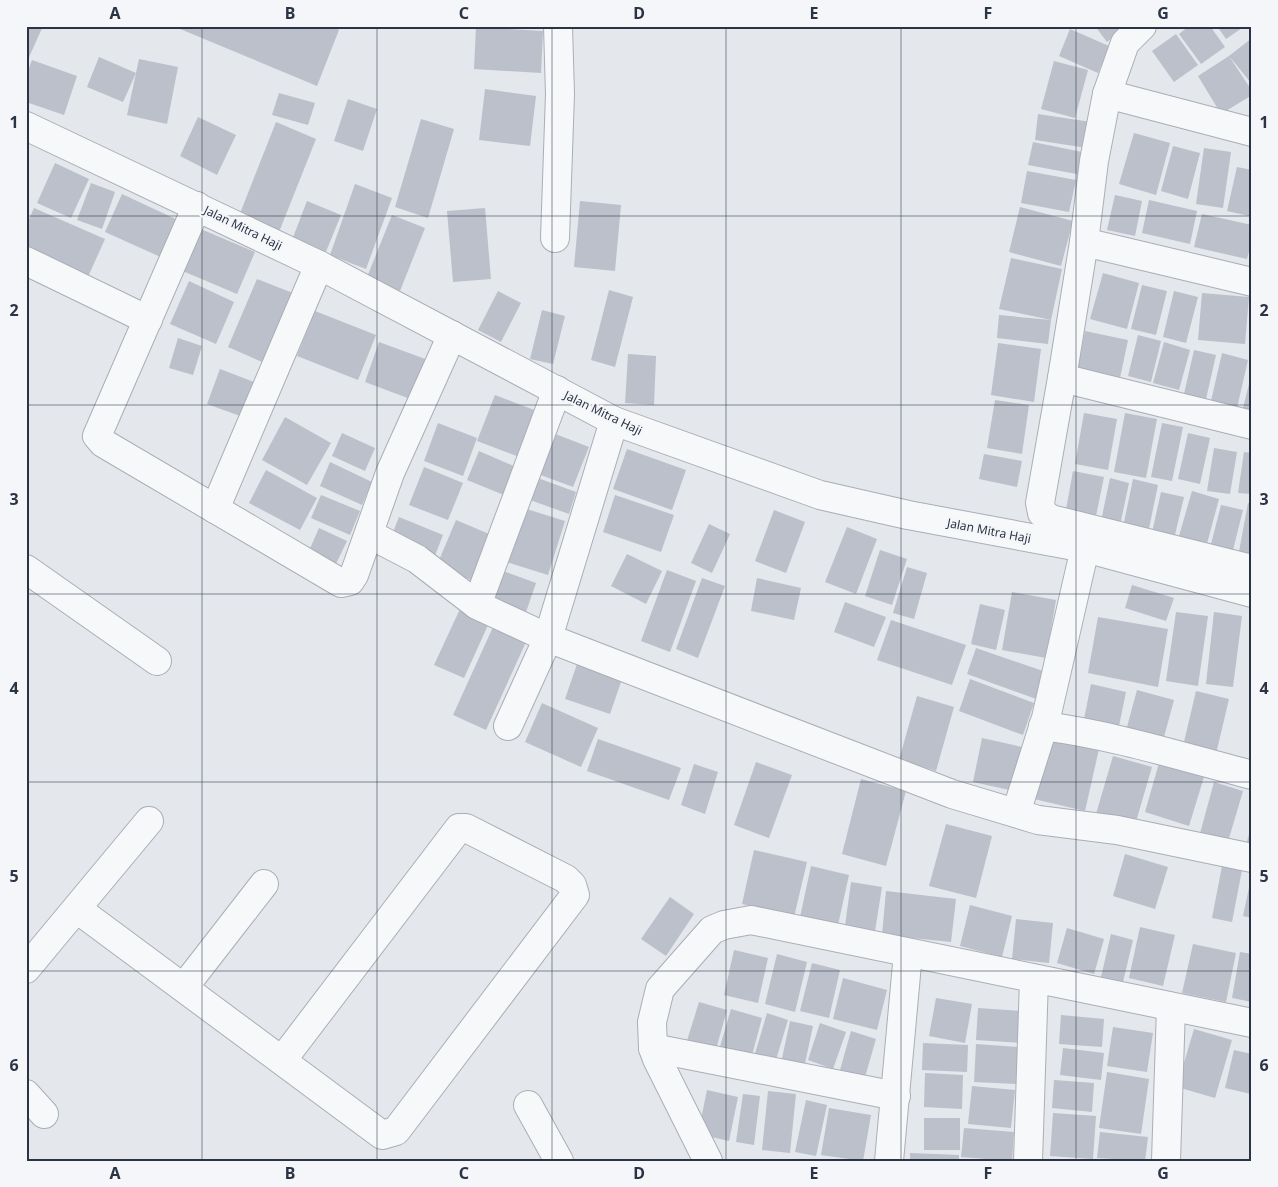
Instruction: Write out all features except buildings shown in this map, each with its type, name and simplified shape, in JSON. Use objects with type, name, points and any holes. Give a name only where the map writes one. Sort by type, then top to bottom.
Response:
[{"type":"street","points":[[555,238],[560,94],[558,26]]},
{"type":"street","points":[[1142,26],[1125,43],[1107,94],[1094,162],[1084,242],[1040,503],[1042,513],[1051,519],[1252,569]]},
{"type":"street","points":[[1107,94],[1250,129]]},
{"type":"street","name":"Jalan Mitra Haji","points":[[26,126],[319,265],[614,421],[820,495],[917,517],[1084,548],[1252,593]]},
{"type":"street","points":[[197,206],[97,436],[103,443],[341,583],[350,581],[354,575],[390,473],[452,335]]},
{"type":"street","points":[[1084,242],[1252,282]]},
{"type":"street","points":[[26,261],[148,320]]},
{"type":"street","points":[[215,509],[319,265]]},
{"type":"street","points":[[1062,378],[1252,425]]},
{"type":"street","points":[[477,605],[557,390]]},
{"type":"street","points":[[508,726],[548,638],[614,421]]},
{"type":"street","points":[[369,534],[417,559],[477,605],[548,638],[952,794],[1038,820],[1117,830],[1252,858]]},
{"type":"street","points":[[1016,813],[1043,726],[1084,548]]},
{"type":"street","points":[[26,569],[157,661]]},
{"type":"street","points":[[1043,726],[1120,740],[1252,775]]},
{"type":"street","points":[[26,968],[77,909],[148,821]]},
{"type":"street","points":[[77,909],[283,1059],[382,1135],[396,1131],[575,895],[572,884],[566,879],[466,828],[458,828],[283,1059]]},
{"type":"street","points":[[184,987],[264,884]]},
{"type":"street","points":[[708,1161],[653,1048],[652,1022],[660,989],[712,930],[724,925],[751,920],[1252,1023]]},
{"type":"street","points":[[889,1161],[908,953]]},
{"type":"street","points":[[1028,1161],[1034,979]]},
{"type":"street","points":[[1166,1161],[1171,1007]]},
{"type":"street","points":[[653,1048],[896,1096]]},
{"type":"street","points":[[26,1094],[44,1114]]},
{"type":"street","points":[[528,1105],[560,1161]]}]
